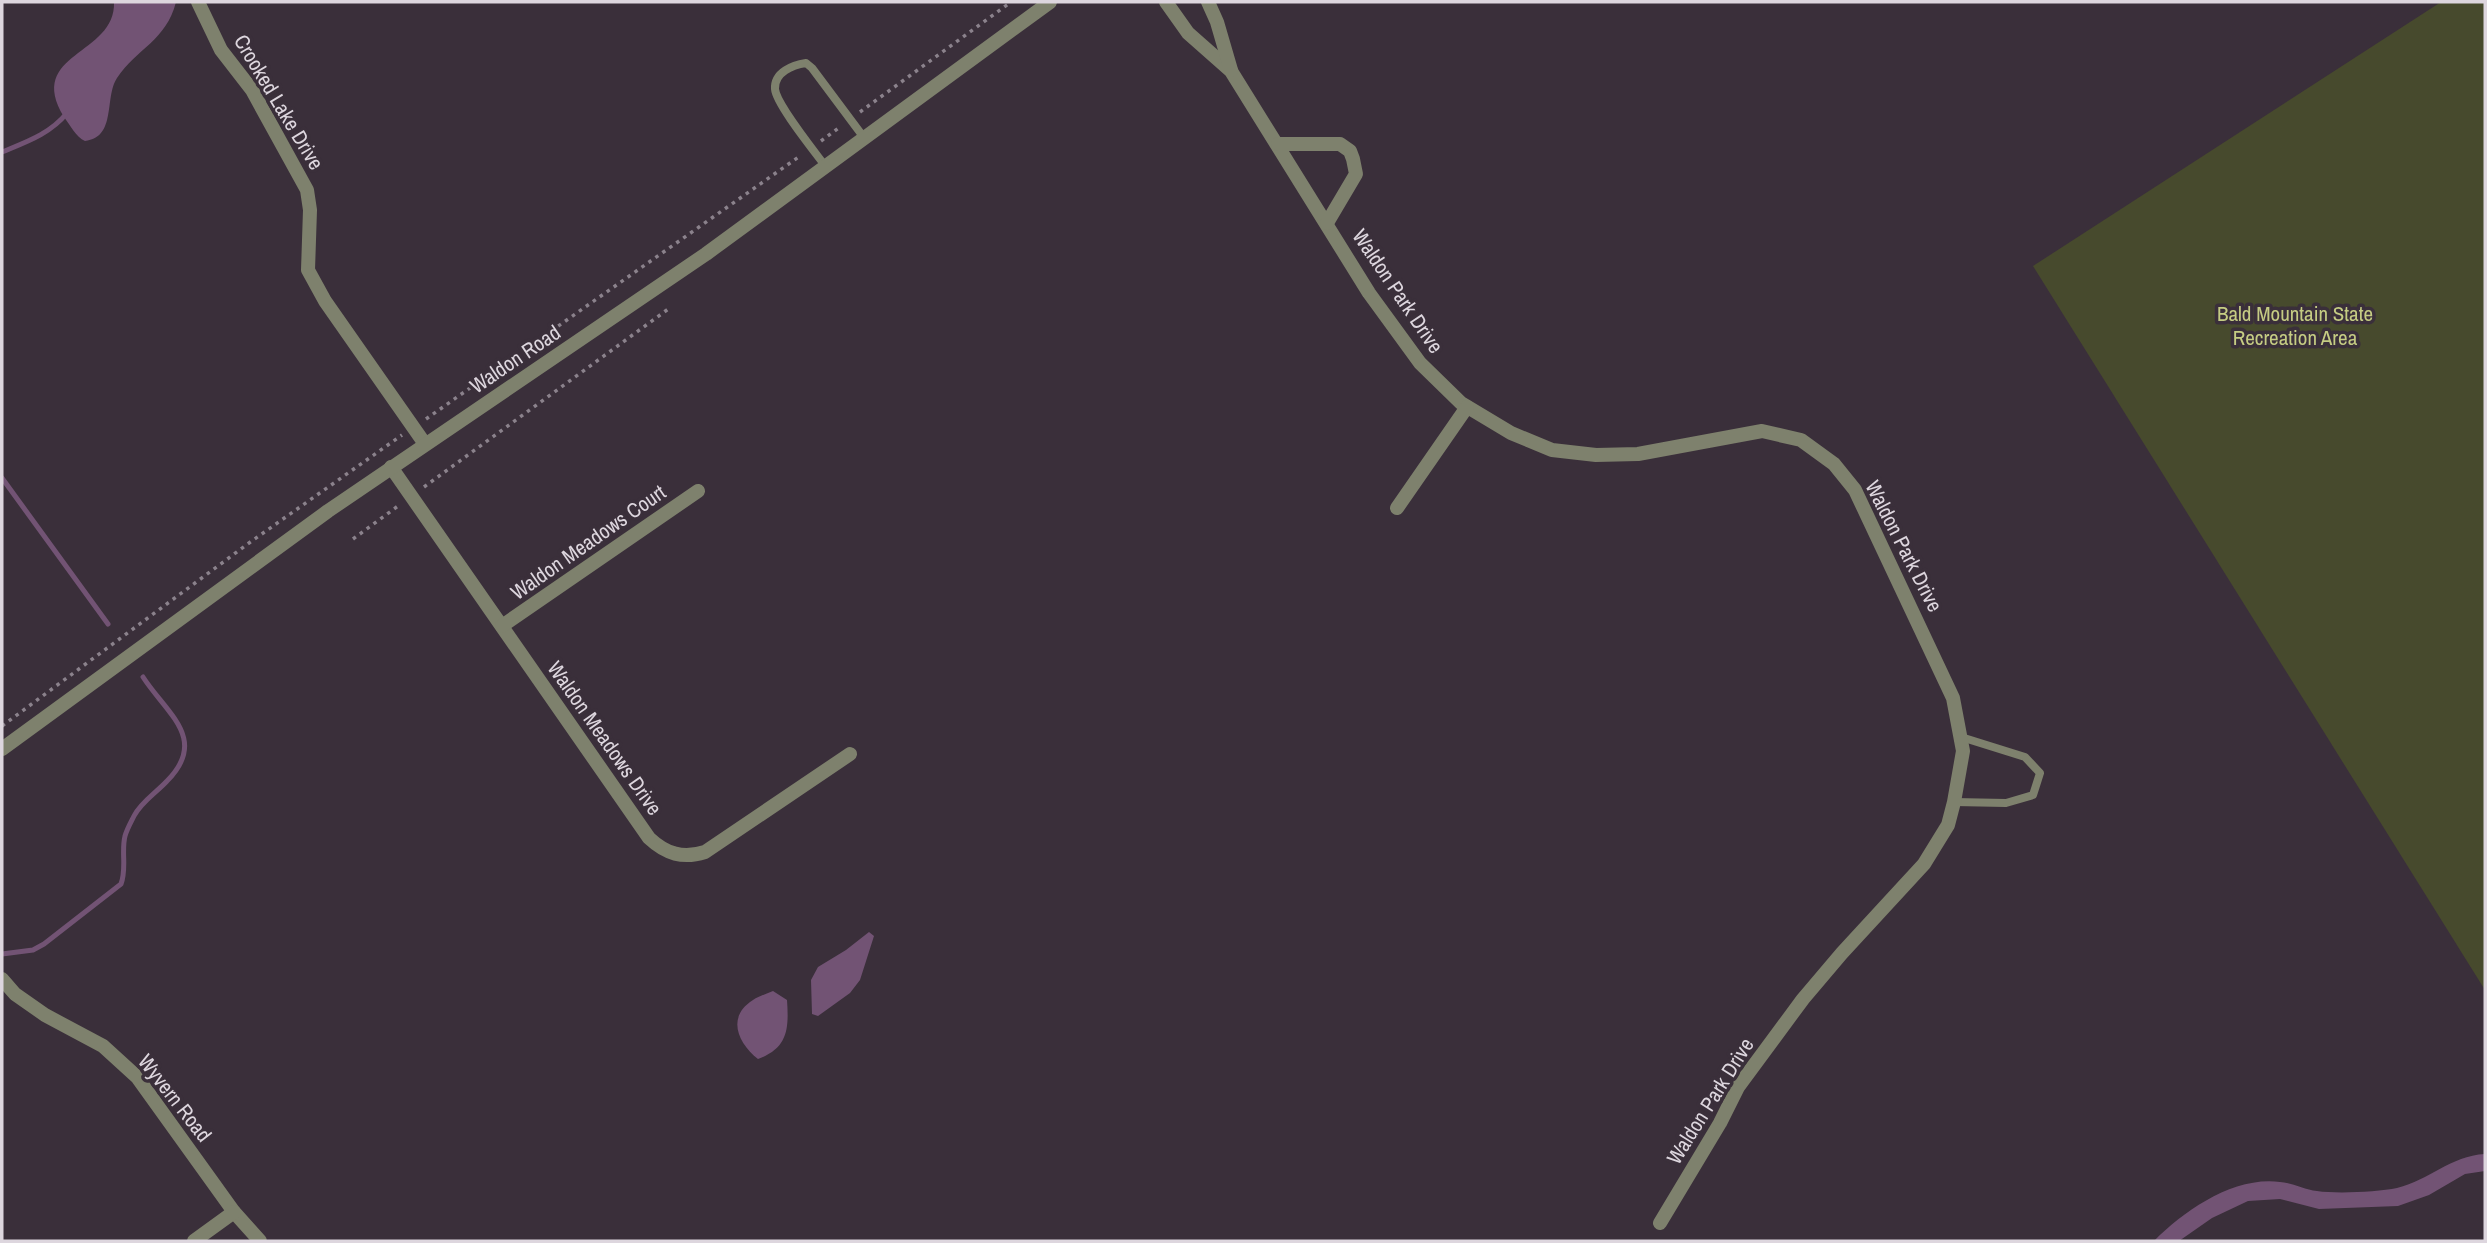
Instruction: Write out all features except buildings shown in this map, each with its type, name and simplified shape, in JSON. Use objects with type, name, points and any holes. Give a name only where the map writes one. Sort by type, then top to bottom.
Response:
[{"type":"street","name":"Crooked Lake Drive","points":[[198,2],[221,50],[252,90],[307,190],[310,210],[308,270],[326,301],[425,444]]},
{"type":"street","name":"Waldon Road","points":[[2,749],[391,467],[657,288],[1050,2]]},
{"type":"street","name":"Waldon Park Drive","points":[[1166,2],[1188,33],[1231,71],[1369,293],[1420,363],[1467,407],[1511,433],[1552,450],[1596,455],[1638,454],[1762,431],[1801,440],[1834,464],[1855,490],[1953,698],[1963,751],[1948,825],[1924,864],[1803,999],[1738,1087],[1720,1123],[1660,1223]]},
{"type":"street","name":"Waldon Park Drive","points":[[1208,2],[1217,22],[1231,71]]},
{"type":"street","points":[[1278,144],[1340,144],[1350,151],[1356,174],[1327,223]]},
{"type":"street","points":[[1396,508],[1467,407]]},
{"type":"street","name":"Waldon Meadows Drive","points":[[391,467],[649,838],[667,851],[686,856],[714,848],[850,754]]},
{"type":"street","name":"Waldon Meadows Court","points":[[502,626],[698,491]]},
{"type":"street","name":"Wyvern Road","points":[[2,979],[15,994],[45,1015],[103,1046],[136,1077],[234,1213],[260,1241]]},
{"type":"street","points":[[194,1241],[234,1213]]},
{"type":"lane","points":[[825,167],[777,95],[777,78],[783,72],[794,65],[806,63],[865,139]]},
{"type":"lane","points":[[1954,802],[2006,803],[2034,795],[2040,773],[2025,757],[1961,737]]},
{"type":"path","points":[[2,726],[271,527],[627,279],[1011,2]]},
{"type":"path","points":[[353,539],[671,307]]},
{"type":"green space","name":"Bald Mountain State Recreation Area","points":[[2441,2],[2485,2],[2485,990],[2033,266]]},
{"type":"shaded area","points":[[114,2],[176,2],[165,26],[117,78],[102,132],[85,141],[76,134],[64,117],[55,96],[56,79],[63,66],[102,34],[111,20]]},
{"type":"shaded area","points":[[869,932],[874,936],[860,980],[850,993],[818,1016],[812,1014],[811,980],[818,967]]},
{"type":"shaded area","points":[[773,991],[787,1000],[787,1029],[781,1043],[758,1059],[741,1038],[737,1022],[745,1007]]},
{"type":"shaded area","points":[[2485,1154],[2485,1171],[2465,1174],[2429,1195],[2398,1206],[2319,1209],[2280,1199],[2248,1201],[2212,1218],[2179,1241],[2154,1241],[2195,1207],[2245,1184],[2280,1182],[2312,1190],[2335,1192],[2397,1188],[2420,1180],[2461,1159]]},
{"type":"waterway","points":[[2,152],[45,132],[67,113]]},
{"type":"waterway","points":[[2,478],[108,624]]},
{"type":"waterway","points":[[2,954],[33,950],[44,944],[121,884],[124,872],[124,842],[129,826],[141,806],[179,766],[184,752],[184,739],[179,727],[143,677]]}]
